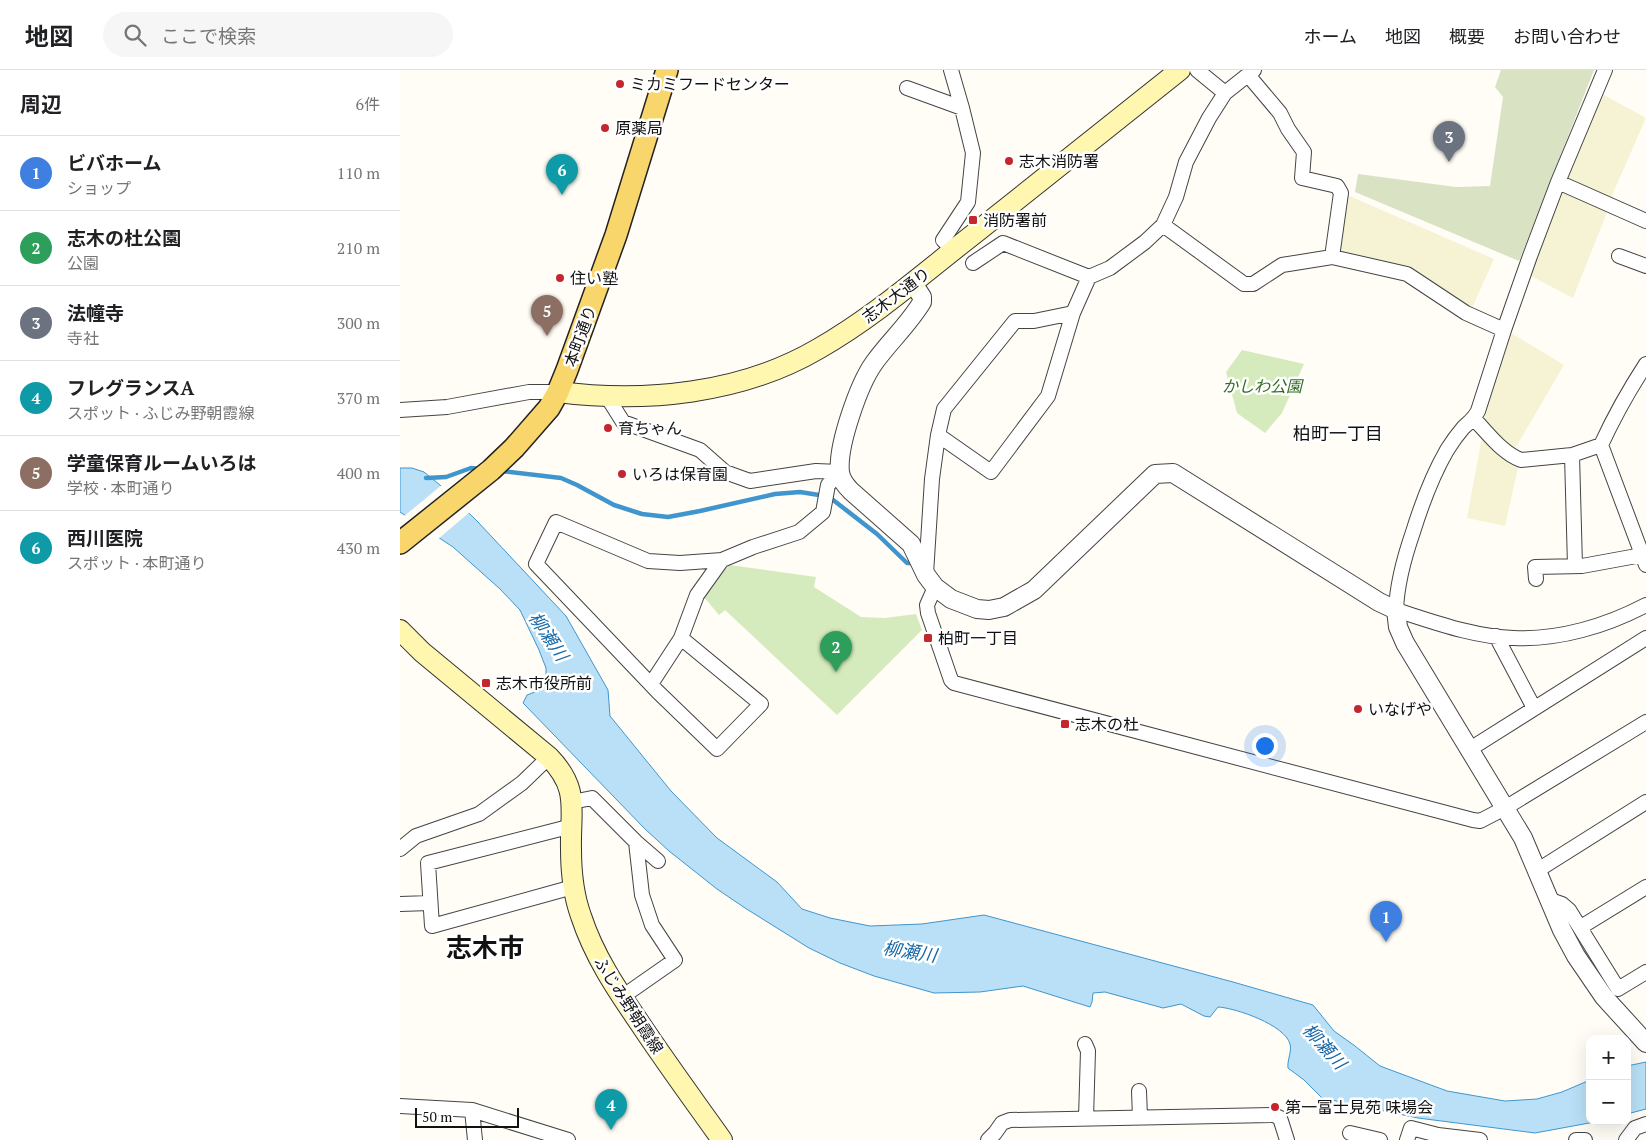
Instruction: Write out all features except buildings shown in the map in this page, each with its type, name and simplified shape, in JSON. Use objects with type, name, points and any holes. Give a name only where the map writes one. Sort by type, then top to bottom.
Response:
[{"type":"main road","name":"本町通り","points":[[400,543],[491,470],[514,448],[549,408],[568,370],[616,235],[667,70]]},
{"type":"main road","name":"志木大通り","points":[[558,392],[638,396],[675,394],[711,388],[750,378],[817,350],[848,331],[913,283],[948,245],[1180,70]]},
{"type":"main road","name":"ふじみ野朝霞線","points":[[400,630],[422,652],[549,757],[561,772],[567,782],[572,802],[570,848],[573,887],[580,915],[593,947],[600,963],[622,997],[722,1140]]},
{"type":"street","points":[[948,245],[968,202],[973,154],[951,70]]},
{"type":"street","points":[[1197,70],[1225,93]]},
{"type":"street","points":[[1605,70],[1558,182],[1504,330],[1482,402],[1474,419],[1465,426],[1448,448],[1430,484],[1404,556],[1396,594],[1396,610],[1398,627],[1405,643],[1523,838],[1538,870],[1548,899],[1576,956],[1604,997],[1646,1043]]},
{"type":"street","points":[[938,435],[991,472],[1048,396],[1072,313],[1089,277],[1110,268],[1146,242],[1163,225],[1176,197],[1186,162],[1209,118],[1225,93],[1251,73],[1280,113],[1288,129],[1304,152],[1302,178],[1337,186],[1341,193],[1332,257]]},
{"type":"street","points":[[907,88],[962,108]]},
{"type":"street","points":[[1558,182],[1646,221]]},
{"type":"street","points":[[1163,225],[1244,284],[1253,284],[1282,265],[1332,257],[1407,274],[1466,313],[1504,330]]},
{"type":"street","points":[[973,263],[1003,243],[1089,277]]},
{"type":"street","points":[[1619,256],[1646,266]]},
{"type":"street","points":[[913,283],[922,296],[922,302],[867,374],[854,405],[844,440],[840,472],[845,486],[911,544],[931,581],[952,599],[977,609],[989,610],[1004,607],[1020,599],[1034,590],[1155,474],[1173,472],[1379,602],[1396,610],[1444,626],[1496,636],[1528,638],[1575,632],[1618,618],[1646,605]]},
{"type":"street","points":[[1072,313],[1034,321],[1015,321],[944,409],[938,435],[932,479],[931,581],[927,605],[951,680],[954,683],[1466,819],[1480,821],[1505,808],[1646,722]]},
{"type":"street","points":[[1536,579],[1535,567],[1575,566],[1644,560],[1601,446],[1615,415],[1646,364]]},
{"type":"street","points":[[400,410],[448,408],[529,392],[558,392]]},
{"type":"street","points":[[606,395],[623,422],[700,450],[725,472],[750,481],[816,471],[840,472]]},
{"type":"street","points":[[1474,419],[1507,452],[1521,460],[1572,455],[1601,446]]},
{"type":"street","points":[[1572,455],[1575,566]]},
{"type":"street","points":[[681,638],[761,704],[717,749],[651,684],[536,564],[556,522],[648,561],[680,563],[722,560],[799,532],[823,512],[828,485],[840,472]]},
{"type":"street","points":[[651,684],[681,638],[697,595],[722,560]]},
{"type":"street","points":[[1496,636],[1534,708]]},
{"type":"street","points":[[1470,748],[1646,638]]},
{"type":"street","points":[[400,849],[416,836],[479,814],[522,783],[549,757]]},
{"type":"street","points":[[572,802],[592,798],[658,861]]},
{"type":"street","points":[[1538,870],[1646,802]]},
{"type":"street","points":[[572,826],[428,863],[432,926],[573,887]]},
{"type":"street","points":[[622,997],[675,960],[652,925],[642,895],[636,842]]},
{"type":"street","points":[[1581,927],[1646,887]]},
{"type":"street","points":[[1548,899],[1562,904],[1569,910],[1618,989],[1646,972]]},
{"type":"street","points":[[400,904],[430,903]]},
{"type":"street","points":[[1085,1044],[1088,1051],[1086,1118]]},
{"type":"street","points":[[1139,1091],[1140,1117]]},
{"type":"street","points":[[400,1106],[472,1110],[568,1140]]},
{"type":"street","points":[[472,1110],[475,1140]]},
{"type":"street","points":[[988,1140],[1002,1123],[1010,1120],[1274,1116],[1280,1118],[1287,1140]]},
{"type":"street","points":[[1626,1140],[1635,1128],[1646,1124]]},
{"type":"street","points":[[1407,1140],[1411,1128],[1438,1138],[1480,1140]]},
{"type":"street","points":[[1350,1133],[1380,1140]]},
{"type":"street","points":[[1576,1140],[1585,1140]]},
{"type":"shaded area","points":[[1602,94],[1646,118],[1610,200],[1570,183],[1565,175]]},
{"type":"shaded area","points":[[1561,191],[1608,210],[1573,298],[1531,276]]},
{"type":"shaded area","points":[[1345,194],[1494,259],[1472,308],[1423,278],[1336,254]]},
{"type":"shaded area","points":[[1511,333],[1564,365],[1513,452],[1483,422]]},
{"type":"shaded area","points":[[1482,437],[1508,463],[1518,468],[1505,526],[1467,518]]},
{"type":"green space","points":[[1501,70],[1594,70],[1519,261],[1355,192],[1358,174],[1456,187],[1490,186],[1503,97],[1495,87]]},
{"type":"green space","name":"かしわ公園","points":[[1242,350],[1304,364],[1282,413],[1265,433],[1237,413],[1226,372]]},
{"type":"green space","points":[[730,565],[816,577],[814,587],[861,617],[885,618],[916,614],[922,630],[837,715],[725,610],[719,615],[703,596],[713,579]]},
{"type":"water","name":"柳瀬川","points":[[400,468],[412,468],[424,472],[440,485],[477,521],[566,616],[608,690],[610,716],[671,791],[717,838],[777,882],[802,909],[830,918],[870,926],[922,924],[984,915],[1233,982],[1313,1005],[1334,1031],[1380,1066],[1447,1091],[1505,1101],[1537,1099],[1562,1092],[1586,1082],[1586,1124],[1535,1133],[1418,1118],[1322,1098],[1304,1080],[1288,1068],[1290,1044],[1279,1030],[1247,1014],[1226,1008],[1218,1007],[1210,1017],[1204,1016],[1181,1004],[1163,1008],[1105,992],[1093,993],[1090,1007],[1023,986],[980,992],[934,993],[874,976],[840,963],[809,948],[717,889],[669,851],[645,829],[523,703],[527,695],[540,690],[546,684],[546,668],[520,610],[500,589],[453,547],[400,512]]},
{"type":"water","points":[[1646,1062],[1646,1109],[1631,1113],[1631,1080],[1631,1065]]},
{"type":"pier","points":[[443,484],[471,511],[437,540],[403,517]]},
{"type":"waterway","points":[[426,478],[446,477],[471,468],[481,469]]},
{"type":"waterway","points":[[501,471],[561,478],[614,505],[642,514],[668,517],[775,494],[800,492],[819,495]]},
{"type":"waterway","points":[[828,496],[877,534],[907,563],[915,563]]},
{"type":"place","name":"ミカミフードセンター","points":[[620,84]]},
{"type":"place","name":"原薬局","points":[[605,128]]},
{"type":"place","name":"志木消防署","points":[[1009,161]]},
{"type":"place","name":"法幢寺","points":[[1449,162]]},
{"type":"place","name":"西川医院","points":[[562,195]]},
{"type":"place","name":"消防署前","points":[[973,220]]},
{"type":"place","name":"住い塾","points":[[560,278]]},
{"type":"place","name":"学童保育ルームいろは","points":[[547,336]]},
{"type":"place","name":"育ちゃん","points":[[608,428]]},
{"type":"place","name":"いろは保育園","points":[[622,474]]},
{"type":"place","name":"柏町一丁目","points":[[928,638]]},
{"type":"place","name":"志木の杜公園","points":[[836,672]]},
{"type":"place","name":"志木市役所前","points":[[486,683]]},
{"type":"place","name":"いなげや","points":[[1358,709]]},
{"type":"place","name":"志木の杜","points":[[1065,724]]},
{"type":"place","name":"ビバホーム","points":[[1386,942]]},
{"type":"place","name":"第一富士見苑 味場会","points":[[1275,1107]]},
{"type":"place","name":"フレグランスA","points":[[611,1130]]},
{"type":"district","name":"柏町一丁目","points":[[1338,433]]},
{"type":"district","name":"志木市","points":[[485,947]]}]
